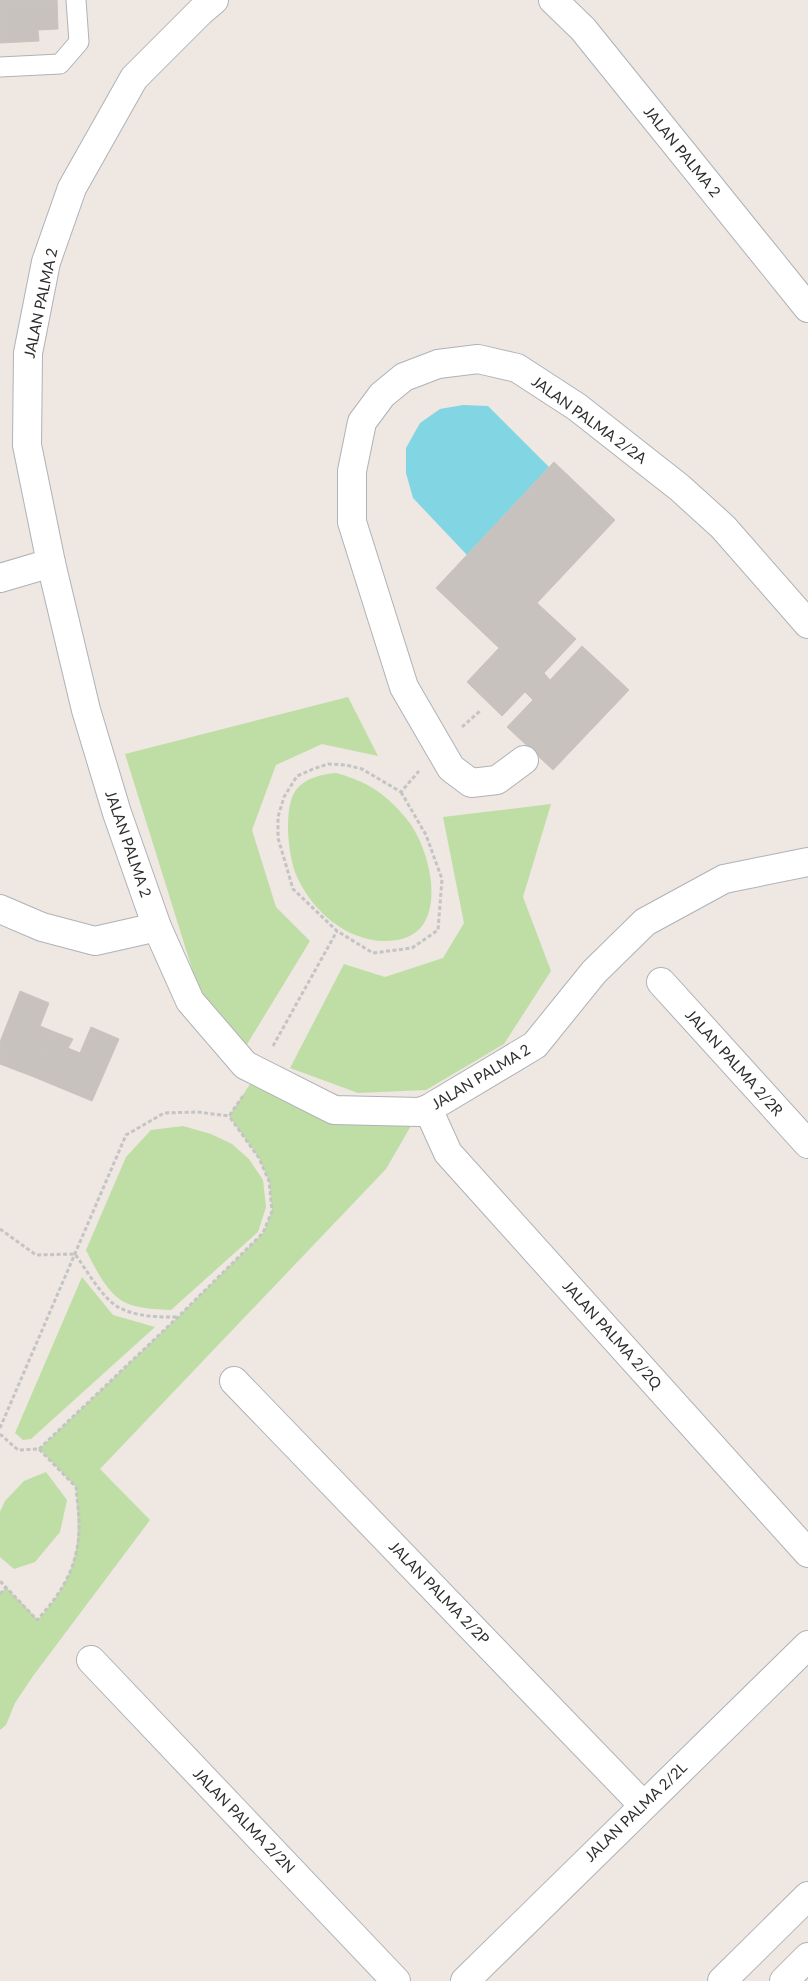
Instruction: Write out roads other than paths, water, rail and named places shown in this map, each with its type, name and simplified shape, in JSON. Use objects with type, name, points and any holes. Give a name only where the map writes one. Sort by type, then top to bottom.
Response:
[{"type":"street","name":"JALAN PALMA 2","points":[[214,0],[134,78],[72,188],[46,262],[28,353],[27,445],[51,563],[86,710],[117,813],[157,927],[190,1001],[245,1065],[334,1110],[419,1112],[428,1109],[535,1045],[594,972],[645,922],[724,879],[808,862]]},
{"type":"street","name":"JALAN PALMA 2","points":[[553,0],[584,28],[808,308]]},
{"type":"street","name":"JALAN PALMA 2/2A","points":[[524,760],[497,780],[471,783],[451,768],[404,687],[352,522],[352,471],[362,422],[382,395],[404,377],[438,364],[478,359],[517,368],[577,407],[680,488],[723,528],[808,624]]},
{"type":"street","points":[[0,578],[51,563]]},
{"type":"street","points":[[0,909],[42,927],[95,940],[157,927]]},
{"type":"street","name":"JALAN PALMA 2/2R","points":[[661,982],[808,1144]]},
{"type":"street","name":"JALAN PALMA 2/2Q","points":[[428,1109],[448,1153],[808,1553]]},
{"type":"street","name":"JALAN PALMA 2/2P","points":[[234,1381],[643,1805]]},
{"type":"street","name":"JALAN PALMA 2/2L","points":[[465,1981],[808,1645]]},
{"type":"street","name":"JALAN PALMA 2/2N","points":[[91,1660],[396,1981]]},
{"type":"street","points":[[722,1981],[808,1896]]},
{"type":"street","points":[[784,1981],[808,1958]]},
{"type":"lane","points":[[0,67],[60,64],[79,42],[76,0]]},
{"type":"water","points":[[463,405],[488,406],[549,467],[467,555],[413,498],[406,473],[406,448],[420,423],[440,409]]}]
